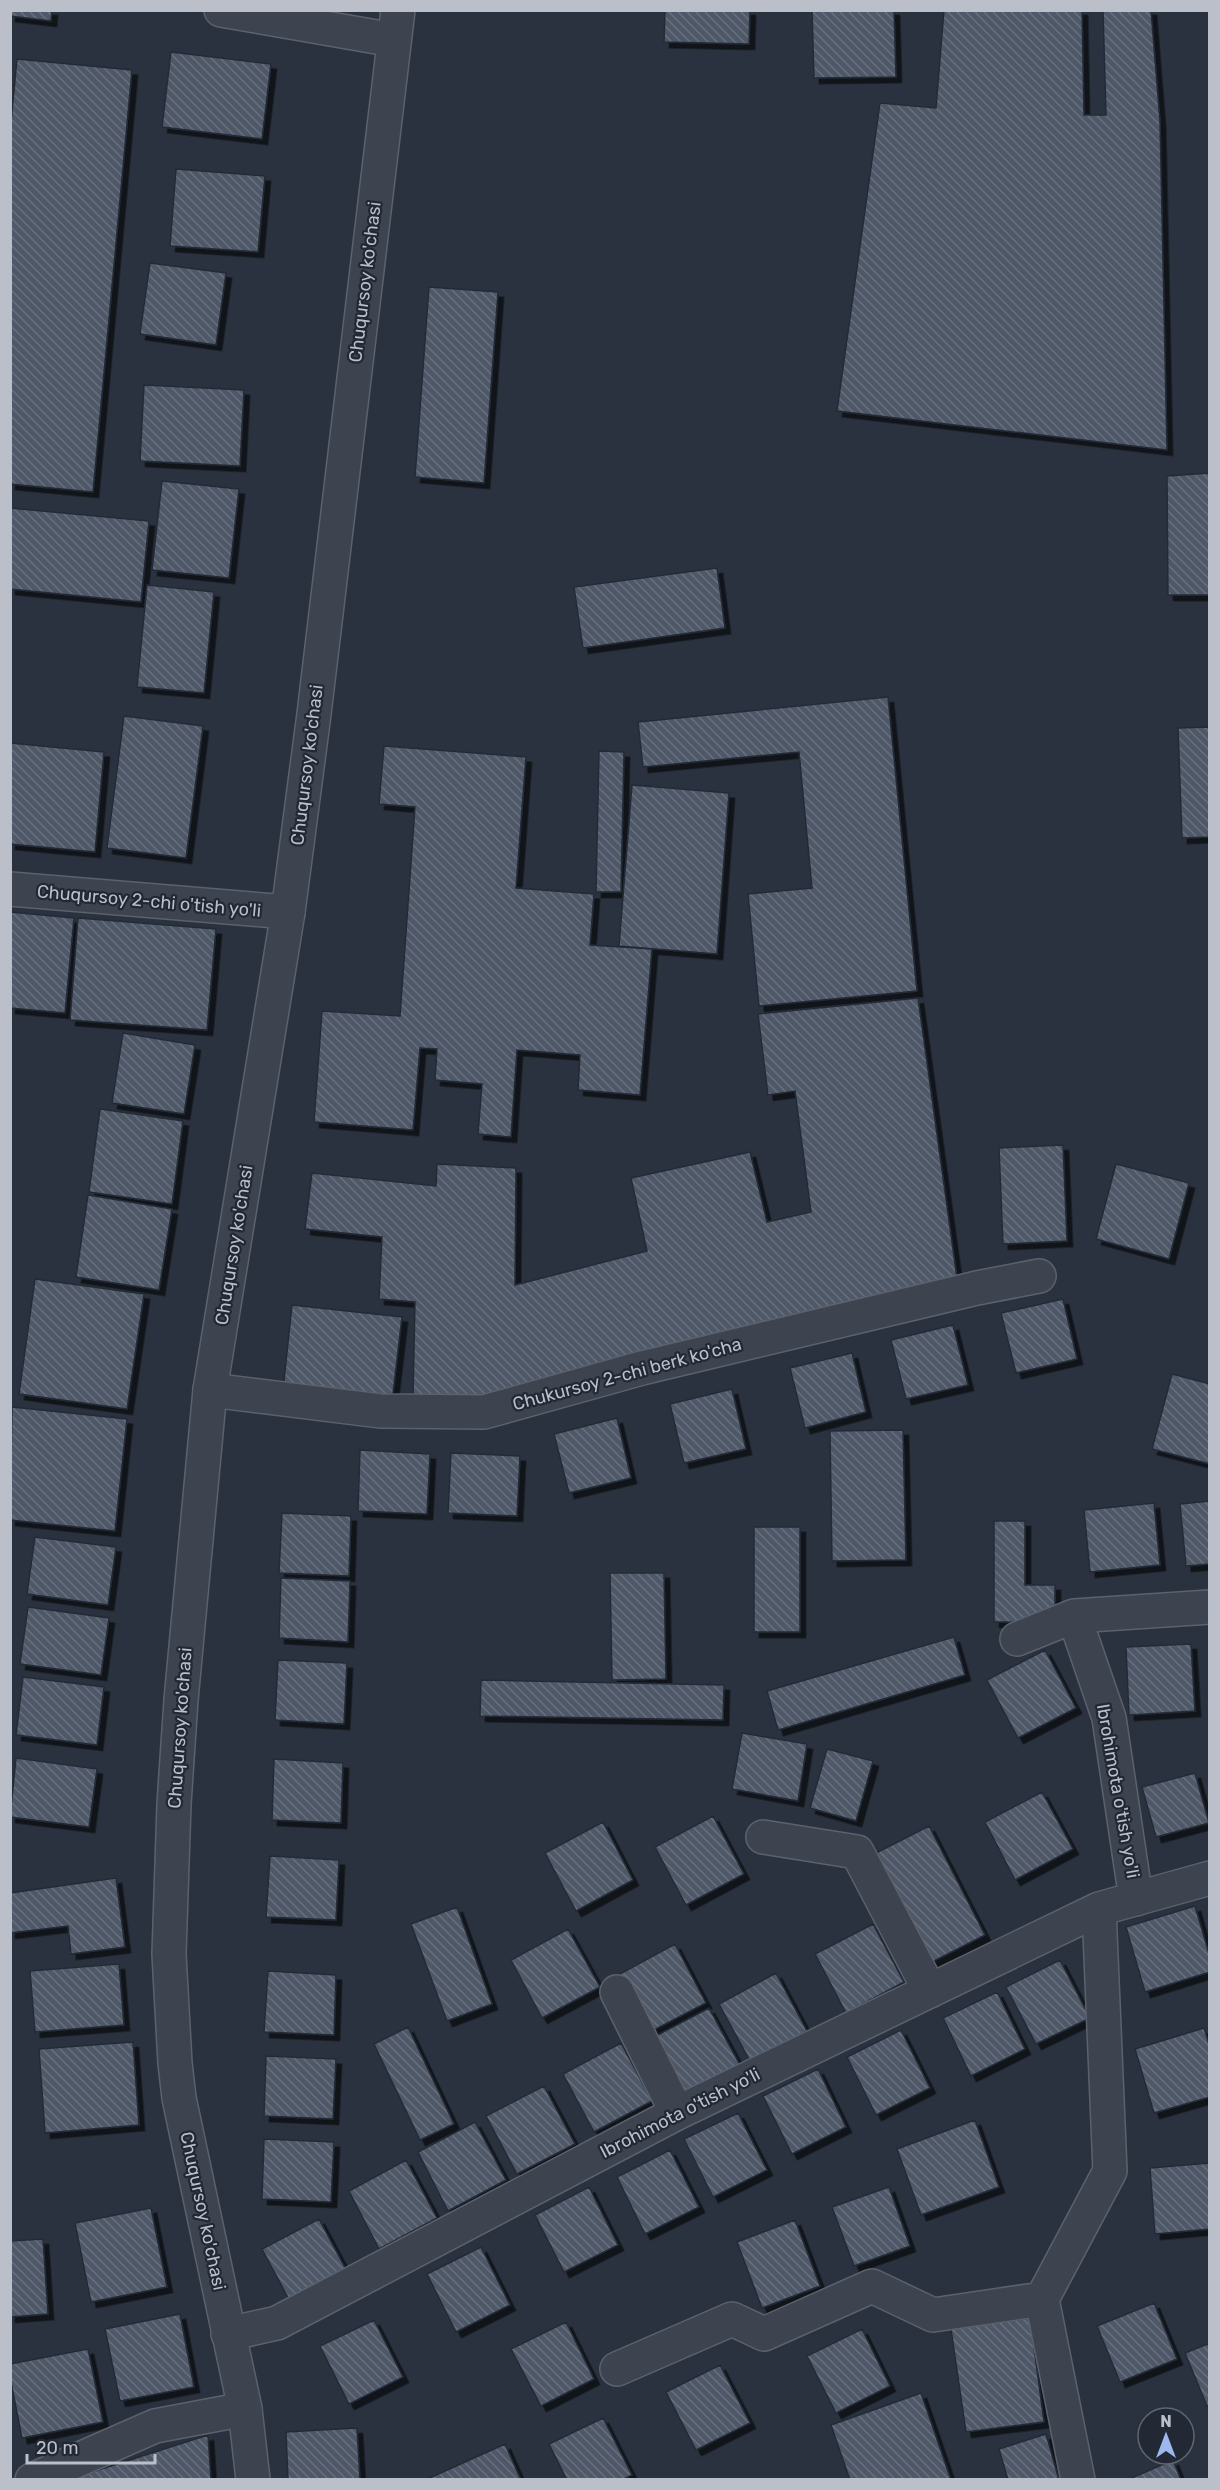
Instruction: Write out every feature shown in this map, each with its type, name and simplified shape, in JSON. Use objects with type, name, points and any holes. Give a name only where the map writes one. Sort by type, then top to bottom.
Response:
[{"type":"street","points":[[221,10],[396,25]]},
{"type":"street","name":"Chuqursoy ko'chasi","points":[[253,2480],[245,2409],[179,2098],[169,1954],[174,1804],[181,1700],[210,1390],[288,912],[314,714],[396,25]]},
{"type":"street","name":"Chuqursoy 2-chi o'tish yo'li","points":[[10,889],[288,912]]},
{"type":"street","name":"Chukursoy 2-chi berk ko'cha","points":[[210,1390],[380,1411],[484,1412],[654,1366],[977,1288],[1039,1276]]},
{"type":"street","points":[[1017,1639],[1074,1616],[1209,1607]]},
{"type":"street","name":"Ibrohimota o'tish yo'li","points":[[1074,1616],[1109,1718],[1136,1899]]},
{"type":"street","points":[[763,1837],[857,1852],[930,1991]]},
{"type":"street","name":"Ibrohimota o'tish yo'li","points":[[228,2334],[277,2323],[677,2113],[1099,1909],[1209,1878]]},
{"type":"street","points":[[1078,2480],[1042,2299],[1110,2171],[1099,1909]]},
{"type":"street","points":[[617,1992],[677,2113]]},
{"type":"street","points":[[617,2369],[732,2319],[765,2334],[872,2286],[933,2315],[1042,2299]]},
{"type":"street","points":[[32,2480],[155,2426],[245,2409]]},
{"type":"building","points":[[10,10],[52,10],[51,21],[10,16]]},
{"type":"building","points":[[665,10],[750,10],[749,44],[664,42]]},
{"type":"building","points":[[812,10],[894,10],[896,77],[814,78]]},
{"type":"building","points":[[944,10],[1082,10],[1084,115],[1106,115],[1103,10],[1151,10],[1160,121],[1167,450],[837,411],[880,103],[936,108]]},
{"type":"building","points":[[171,52],[271,64],[262,139],[162,127]]},
{"type":"building","points":[[17,59],[132,70],[93,492],[10,484],[10,132]]},
{"type":"building","points":[[176,169],[265,176],[258,252],[170,246]]},
{"type":"building","points":[[150,263],[226,273],[216,345],[140,334]]},
{"type":"building","points":[[429,287],[498,292],[484,483],[415,477]]},
{"type":"building","points":[[144,385],[244,390],[240,466],[140,461]]},
{"type":"building","points":[[1210,473],[1210,595],[1168,595],[1167,476]]},
{"type":"building","points":[[162,481],[239,489],[229,578],[152,570]]},
{"type":"building","points":[[10,508],[149,521],[141,602],[10,589]]},
{"type":"building","points":[[717,568],[725,628],[583,648],[574,587]]},
{"type":"building","points":[[147,585],[214,592],[204,693],[137,687]]},
{"type":"building","points":[[888,697],[917,991],[759,1006],[748,894],[812,888],[799,752],[643,767],[638,722]]},
{"type":"building","points":[[124,716],[203,726],[186,858],[107,848]]},
{"type":"building","points":[[1210,727],[1210,837],[1182,838],[1178,728]]},
{"type":"building","points":[[10,743],[104,752],[95,852],[10,844]]},
{"type":"building","points":[[384,746],[526,757],[516,888],[594,894],[590,945],[652,949],[640,1095],[578,1090],[580,1055],[517,1050],[511,1137],[478,1134],[482,1084],[435,1080],[437,1049],[420,1048],[413,1130],[314,1122],[322,1011],[400,1016],[415,807],[379,804]]},
{"type":"building","points":[[599,751],[624,752],[621,892],[596,892]]},
{"type":"building","points":[[632,785],[729,793],[717,954],[619,946]]},
{"type":"building","points":[[10,912],[74,918],[65,1013],[10,1008]]},
{"type":"building","points":[[78,918],[216,929],[207,1030],[70,1020]]},
{"type":"building","points":[[918,998],[957,1278],[477,1402],[413,1397],[415,1302],[379,1299],[382,1237],[305,1229],[312,1173],[436,1186],[437,1164],[516,1168],[515,1285],[647,1251],[631,1178],[750,1152],[767,1222],[811,1212],[795,1091],[768,1095],[758,1014]]},
{"type":"building","points":[[123,1033],[195,1045],[184,1114],[112,1103]]},
{"type":"building","points":[[100,1109],[183,1121],[172,1204],[89,1192]]},
{"type":"building","points":[[1063,1145],[1067,1241],[1003,1244],[999,1148]]},
{"type":"building","points":[[1116,1164],[1189,1183],[1169,1259],[1096,1239]]},
{"type":"building","points":[[88,1195],[172,1209],[159,1290],[76,1277]]},
{"type":"building","points":[[35,1279],[144,1294],[127,1409],[19,1394]]},
{"type":"building","points":[[1063,1299],[1077,1359],[1016,1373],[1001,1313]]},
{"type":"building","points":[[292,1305],[402,1317],[392,1402],[283,1390]]},
{"type":"building","points":[[953,1325],[968,1385],[906,1399],[891,1340]]},
{"type":"building","points":[[852,1353],[866,1412],[805,1428],[790,1368]]},
{"type":"building","points":[[1172,1374],[1210,1384],[1210,1464],[1152,1449]]},
{"type":"building","points":[[732,1389],[746,1449],[684,1463],[670,1404]]},
{"type":"building","points":[[12,1407],[127,1419],[115,1531],[10,1520]]},
{"type":"building","points":[[617,1418],[631,1478],[569,1493],[554,1434]]},
{"type":"building","points":[[903,1430],[906,1560],[832,1561],[830,1431]]},
{"type":"building","points":[[360,1450],[430,1454],[427,1514],[358,1511]]},
{"type":"building","points":[[451,1453],[520,1456],[517,1516],[448,1513]]},
{"type":"building","points":[[1210,1501],[1210,1564],[1186,1566],[1180,1504]]},
{"type":"building","points":[[1154,1503],[1160,1565],[1090,1572],[1084,1510]]},
{"type":"building","points":[[282,1513],[351,1516],[349,1576],[279,1573]]},
{"type":"building","points":[[994,1521],[1025,1521],[1025,1585],[1055,1585],[1055,1622],[994,1622]]},
{"type":"building","points":[[754,1527],[800,1527],[800,1632],[754,1632]]},
{"type":"building","points":[[35,1537],[116,1547],[108,1605],[27,1594]]},
{"type":"building","points":[[610,1573],[664,1573],[666,1679],[612,1680]]},
{"type":"building","points":[[281,1578],[350,1581],[348,1642],[279,1638]]},
{"type":"building","points":[[28,1607],[109,1618],[101,1675],[20,1664]]},
{"type":"building","points":[[954,1637],[965,1675],[778,1730],[767,1691]]},
{"type":"building","points":[[1191,1644],[1195,1711],[1129,1715],[1126,1647]]},
{"type":"building","points":[[1045,1650],[1076,1708],[1018,1738],[987,1680]]},
{"type":"building","points":[[278,1660],[347,1663],[344,1724],[275,1720]]},
{"type":"building","points":[[23,1677],[104,1687],[97,1745],[16,1735]]},
{"type":"building","points":[[481,1680],[724,1685],[723,1720],[480,1716]]},
{"type":"building","points":[[742,1733],[807,1744],[798,1801],[732,1789]]},
{"type":"building","points":[[827,1749],[873,1761],[856,1821],[810,1808]]},
{"type":"building","points":[[16,1758],[97,1769],[89,1827],[10,1817]]},
{"type":"building","points":[[274,1759],[343,1763],[341,1823],[272,1820]]},
{"type":"building","points":[[1195,1773],[1209,1823],[1156,1837],[1142,1787]]},
{"type":"building","points":[[1042,1792],[1073,1849],[1015,1880],[985,1822]]},
{"type":"building","points":[[713,1816],[744,1874],[686,1905],[655,1847]]},
{"type":"building","points":[[603,1822],[633,1880],[576,1911],[545,1853]]},
{"type":"building","points":[[929,1826],[985,1935],[932,1962],[876,1853]]},
{"type":"building","points":[[270,1856],[339,1860],[336,1920],[266,1917]]},
{"type":"building","points":[[116,1878],[125,1947],[71,1954],[68,1926],[10,1933],[10,1893]]},
{"type":"building","points":[[1195,1906],[1210,1957],[1210,1972],[1145,1992],[1126,1927]]},
{"type":"building","points":[[457,1907],[492,2004],[447,2021],[411,1924]]},
{"type":"building","points":[[873,1924],[904,1982],[846,2013],[815,1954]]},
{"type":"building","points":[[568,1929],[600,1987],[542,2018],[511,1960]]},
{"type":"building","points":[[675,1944],[706,2003],[648,2033],[618,1975]]},
{"type":"building","points":[[1060,1960],[1090,2018],[1036,2044],[1006,1987]]},
{"type":"building","points":[[119,1964],[124,2025],[35,2032],[30,1971]]},
{"type":"building","points":[[268,1971],[336,1975],[334,2035],[264,2032]]},
{"type":"building","points":[[776,1973],[807,2031],[750,2061],[719,2004]]},
{"type":"building","points":[[997,1992],[1025,2049],[971,2076],[943,2018]]},
{"type":"building","points":[[709,2008],[740,2065],[683,2096],[652,2038]]},
{"type":"building","points":[[408,2027],[454,2124],[420,2140],[374,2044]]},
{"type":"building","points":[[1204,2028],[1210,2047],[1210,2097],[1154,2113],[1135,2049]]},
{"type":"building","points":[[901,2030],[930,2088],[876,2115],[847,2057]]},
{"type":"building","points":[[133,2042],[139,2125],[45,2133],[39,2049]]},
{"type":"building","points":[[621,2043],[652,2101],[594,2132],[563,2074]]},
{"type":"building","points":[[266,2056],[336,2059],[333,2119],[264,2116]]},
{"type":"building","points":[[818,2069],[846,2127],[792,2154],[763,2096]]},
{"type":"building","points":[[544,2086],[575,2144],[517,2174],[486,2116]]},
{"type":"building","points":[[738,2113],[767,2170],[713,2197],[684,2139]]},
{"type":"building","points":[[975,2120],[999,2187],[921,2215],[897,2149]]},
{"type":"building","points":[[475,2122],[506,2180],[448,2211],[418,2152]]},
{"type":"building","points":[[264,2139],[334,2142],[331,2202],[262,2199]]},
{"type":"building","points":[[670,2150],[699,2207],[645,2234],[617,2177]]},
{"type":"building","points":[[406,2160],[437,2218],[379,2249],[349,2191]]},
{"type":"building","points":[[1210,2163],[1210,2229],[1155,2234],[1150,2168]]},
{"type":"building","points":[[589,2187],[618,2245],[564,2272],[535,2215]]},
{"type":"building","points":[[889,2187],[910,2246],[854,2266],[832,2207]]},
{"type":"building","points":[[151,2208],[167,2287],[91,2302],[75,2223]]},
{"type":"building","points":[[319,2219],[350,2277],[293,2307],[262,2249]]},
{"type":"building","points":[[795,2220],[820,2286],[762,2308],[737,2242]]},
{"type":"building","points":[[43,2239],[48,2314],[10,2317],[10,2241]]},
{"type":"building","points":[[481,2247],[510,2305],[456,2332],[427,2274]]},
{"type":"building","points":[[1154,2303],[1177,2359],[1120,2382],[1097,2326]]},
{"type":"building","points":[[180,2314],[194,2387],[120,2401],[105,2329]]},
{"type":"building","points":[[1030,2318],[1044,2422],[966,2432],[951,2329]]},
{"type":"building","points":[[374,2320],[403,2377],[349,2404],[320,2346]]},
{"type":"building","points":[[566,2322],[594,2379],[541,2406],[511,2349]]},
{"type":"building","points":[[862,2329],[890,2386],[836,2413],[807,2356]]},
{"type":"building","points":[[1210,2343],[1210,2404],[1207,2406],[1185,2353]]},
{"type":"building","points":[[88,2349],[103,2422],[22,2438],[10,2377],[10,2364]]},
{"type":"building","points":[[720,2365],[750,2423],[696,2450],[666,2392]]},
{"type":"building","points":[[921,2393],[951,2480],[850,2480],[831,2425]]},
{"type":"building","points":[[603,2418],[632,2475],[622,2480],[567,2480],[549,2444]]},
{"type":"building","points":[[357,2428],[360,2480],[288,2480],[286,2432]]},
{"type":"building","points":[[1046,2434],[1059,2480],[1008,2480],[999,2449]]},
{"type":"building","points":[[208,2435],[211,2480],[67,2480]]},
{"type":"building","points":[[505,2444],[521,2480],[425,2480]]},
{"type":"building","points":[[1159,2466],[1175,2466],[1181,2480],[1127,2480]]}]
